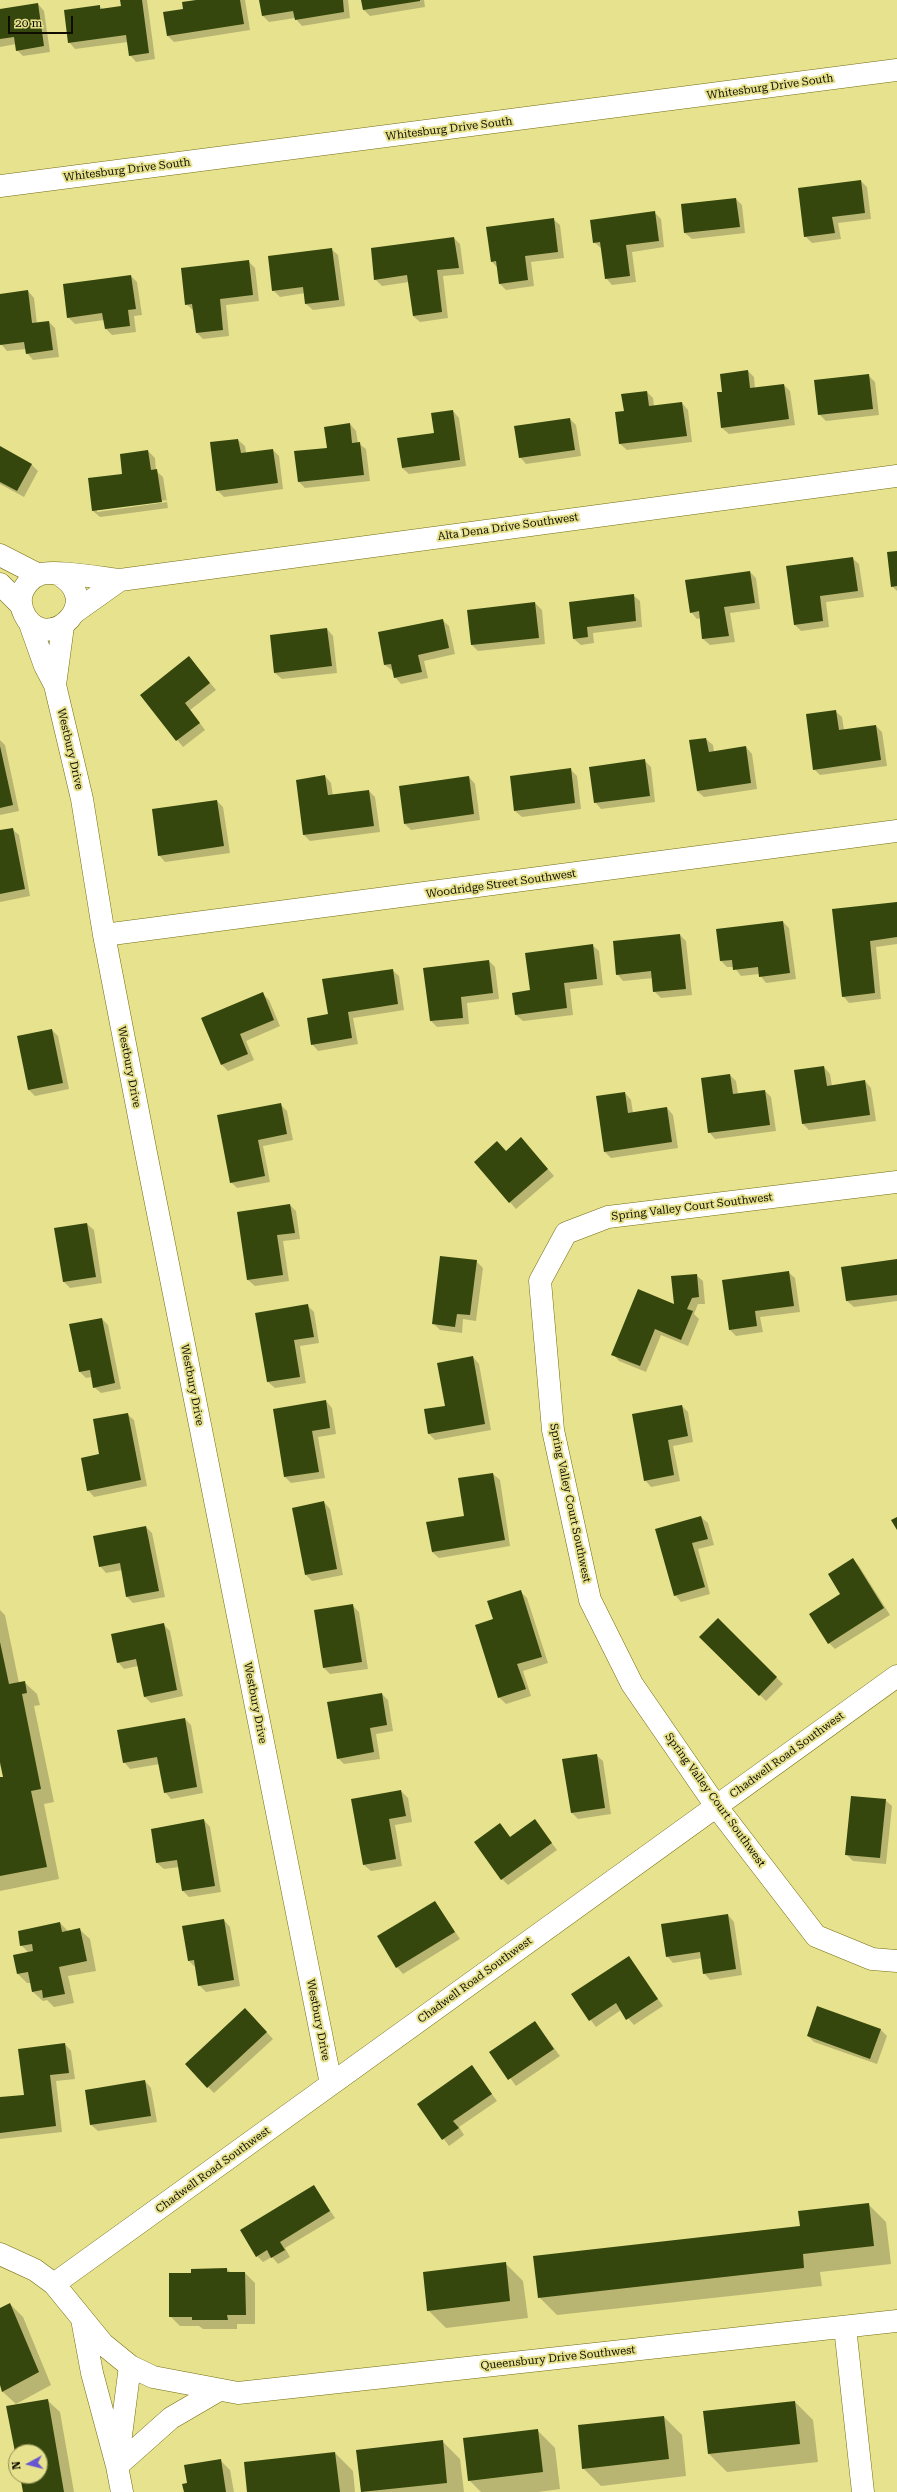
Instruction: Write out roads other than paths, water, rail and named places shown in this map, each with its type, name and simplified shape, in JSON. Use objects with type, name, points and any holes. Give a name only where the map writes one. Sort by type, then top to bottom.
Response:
[{"type":"street","name":"Whitesburg Drive South","points":[[0,186],[897,70]]},
{"type":"street","name":"Alta Dena Drive Southwest","points":[[48,574],[120,580],[897,476]]},
{"type":"street","points":[[0,555],[48,574],[73,586],[77,599],[69,619],[45,629],[25,613],[24,587],[30,579],[48,574]]},
{"type":"street","name":"Alta Dena Drive Southwest","points":[[69,619],[120,580]]},
{"type":"street","name":"Westbury Drive","points":[[0,584],[25,613],[45,666],[55,685],[82,799],[104,936],[331,2084]]},
{"type":"street","name":"Westbury Drive","points":[[55,685],[69,619]]},
{"type":"street","name":"Woodridge Street Southwest","points":[[104,936],[897,831]]},
{"type":"street","name":"Spring Valley Court Southwest","points":[[897,1182],[608,1217],[566,1233],[540,1281],[553,1430],[590,1600],[632,1684],[716,1806],[816,1936],[872,1959],[897,1961]]},
{"type":"street","name":"Chadwell Road Southwest","points":[[54,2284],[897,1676]]},
{"type":"street","name":"Queensbury Drive Southwest","points":[[0,2254],[35,2270],[54,2284],[103,2344],[130,2366],[154,2376],[238,2393],[897,2321]]},
{"type":"street","name":"Queensbury Drive Southwest","points":[[82,2319],[92,2373],[117,2466]]},
{"type":"street","points":[[845,2327],[863,2490]]},
{"type":"street","points":[[122,2492],[117,2466],[130,2366]]},
{"type":"street","points":[[117,2466],[171,2418],[219,2390]]}]
